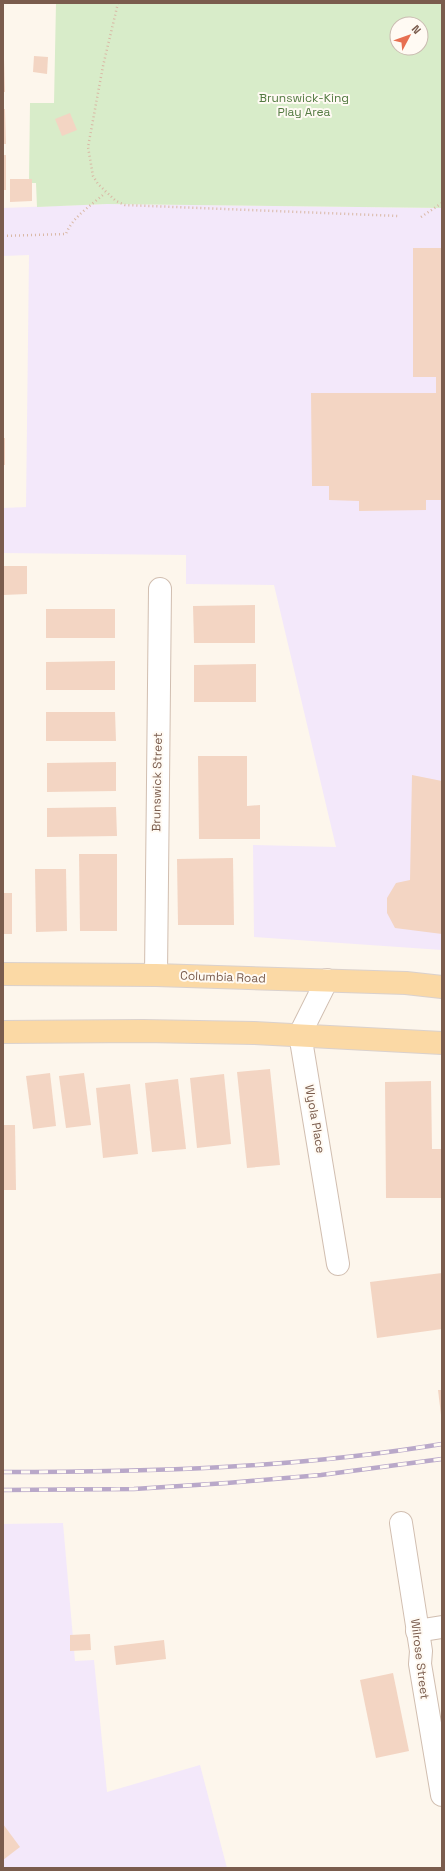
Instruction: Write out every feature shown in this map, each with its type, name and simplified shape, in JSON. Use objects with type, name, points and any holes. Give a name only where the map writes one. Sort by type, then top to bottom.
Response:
[{"type":"main road","name":"Columbia Road","points":[[3,974],[156,975],[327,980],[406,983],[442,987]]},
{"type":"main road","points":[[3,1032],[143,1031],[300,1034],[442,1043]]},
{"type":"street","name":"Brunswick Street","points":[[156,975],[160,589]]},
{"type":"street","points":[[300,1034],[327,980]]},
{"type":"street","name":"Wyola Place","points":[[300,1034],[338,1264]]},
{"type":"street","name":"Wilrose Street","points":[[401,1523],[421,1651],[420,1664],[442,1795]]},
{"type":"street","points":[[417,1631],[442,1627]]},
{"type":"path","points":[[118,3],[88,147],[93,176],[105,193],[125,205],[398,216]]},
{"type":"path","points":[[3,236],[66,234],[68,227],[105,193]]},
{"type":"path","points":[[421,217],[442,203]]},
{"type":"shaded area","points":[[107,204],[442,208],[442,950],[254,937],[253,845],[336,847],[274,585],[186,584],[186,555],[3,553],[3,508],[26,507],[29,255],[3,256],[3,208]]},
{"type":"shaded area","points":[[63,1523],[75,1661],[94,1660],[107,1792],[200,1765],[227,1868],[3,1868],[3,1524]]},
{"type":"green space","name":"Brunswick-King Play Area","points":[[56,3],[442,3],[442,208],[107,204],[37,207],[36,183],[29,183],[30,103],[54,103]]},
{"type":"building","points":[[34,56],[48,57],[47,74],[33,72]]},
{"type":"building","points":[[4,58],[5,92],[3,92]]},
{"type":"building","points":[[3,109],[5,109],[6,144],[3,144]]},
{"type":"building","points":[[70,113],[77,130],[62,136],[55,119]]},
{"type":"building","points":[[3,155],[6,155],[6,190],[3,190]]},
{"type":"building","points":[[10,179],[32,179],[32,201],[10,202]]},
{"type":"building","points":[[413,248],[442,248],[442,500],[426,500],[426,510],[359,511],[359,501],[329,500],[329,486],[312,486],[311,393],[436,393],[436,377],[413,377]]},
{"type":"building","points":[[3,438],[5,438],[5,465],[3,465]]},
{"type":"building","points":[[3,566],[27,566],[27,594],[3,595]]},
{"type":"building","points":[[255,605],[255,643],[194,643],[193,606]]},
{"type":"building","points":[[46,609],[115,609],[115,638],[46,638]]},
{"type":"building","points":[[115,661],[115,690],[46,690],[46,662]]},
{"type":"building","points":[[256,664],[256,702],[194,702],[194,665]]},
{"type":"building","points":[[46,712],[115,712],[116,741],[46,741]]},
{"type":"building","points":[[198,756],[247,756],[247,806],[260,805],[260,839],[199,839]]},
{"type":"building","points":[[116,762],[116,791],[47,792],[47,763]]},
{"type":"building","points":[[412,775],[442,781],[442,934],[395,928],[387,913],[387,898],[396,883],[410,880]]},
{"type":"building","points":[[116,807],[117,836],[47,837],[47,808]]},
{"type":"building","points":[[79,854],[117,854],[117,931],[80,931]]},
{"type":"building","points":[[233,858],[234,925],[178,925],[177,859]]},
{"type":"building","points":[[35,869],[66,869],[67,931],[36,932]]},
{"type":"building","points":[[3,893],[12,893],[12,934],[3,934]]},
{"type":"building","points":[[270,1069],[280,1165],[247,1168],[237,1072]]},
{"type":"building","points":[[50,1073],[56,1126],[33,1129],[26,1076]]},
{"type":"building","points":[[84,1073],[91,1125],[66,1128],[59,1076]]},
{"type":"building","points":[[224,1074],[231,1144],[197,1148],[190,1078]]},
{"type":"building","points":[[178,1079],[186,1149],[152,1152],[145,1083]]},
{"type":"building","points":[[431,1081],[432,1149],[442,1149],[442,1198],[386,1198],[385,1082]]},
{"type":"building","points":[[130,1084],[138,1154],[103,1158],[96,1088]]},
{"type":"building","points":[[3,1125],[15,1125],[16,1190],[3,1190]]},
{"type":"building","points":[[442,1273],[442,1329],[377,1338],[370,1282]]},
{"type":"building","points":[[438,1390],[442,1390],[442,1415],[441,1415]]},
{"type":"building","points":[[90,1634],[91,1650],[70,1651],[70,1635]]},
{"type":"building","points":[[164,1640],[166,1659],[116,1665],[114,1646]]},
{"type":"building","points":[[393,1673],[409,1751],[376,1758],[360,1680]]},
{"type":"building","points":[[3,1824],[20,1847],[3,1860]]},
{"type":"railway","points":[[3,1472],[113,1471],[223,1467],[333,1458],[442,1444]]},
{"type":"railway","points":[[3,1490],[134,1489],[227,1483],[321,1475],[442,1459]]}]
